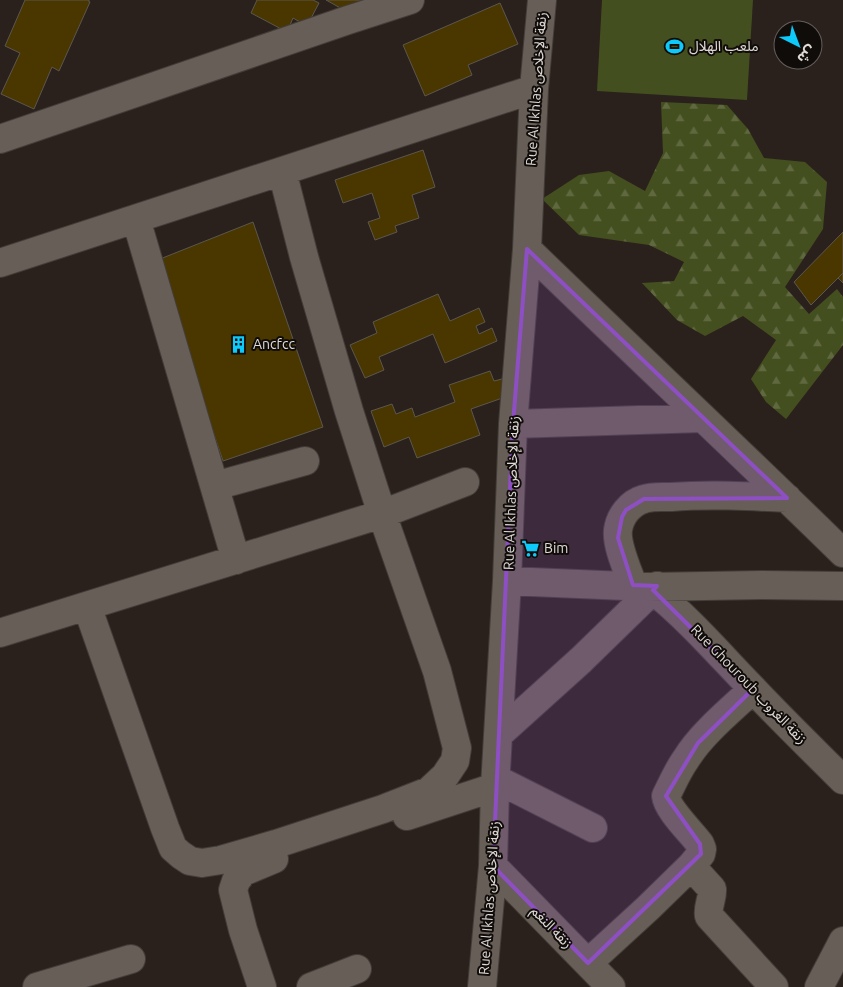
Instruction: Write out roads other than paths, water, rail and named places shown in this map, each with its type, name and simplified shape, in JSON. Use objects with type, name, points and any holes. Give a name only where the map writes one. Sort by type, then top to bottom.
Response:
[{"type":"street","points":[[0,120],[13,134],[410,0]]},
{"type":"street","name":"Rue Al Ikhlas زنقة الإخلاص","points":[[482,987],[493,866],[513,424],[527,249],[534,89],[542,0]]},
{"type":"street","points":[[0,263],[534,89]]},
{"type":"street","points":[[87,606],[173,848],[190,861],[202,863],[221,860],[383,809],[429,791],[445,776],[455,761],[458,748],[437,671],[382,514],[349,411],[304,257],[282,171]]},
{"type":"street","points":[[136,219],[236,560]]},
{"type":"street","points":[[527,249],[843,553]]},
{"type":"street","points":[[513,424],[703,418]]},
{"type":"street","points":[[215,486],[305,461]]},
{"type":"street","points":[[0,633],[382,514],[465,482]]},
{"type":"street","name":"Rue Ghouroub زنقة الغروب","points":[[787,498],[684,496],[644,498],[626,510],[618,530],[618,538],[622,553],[648,587],[700,633],[843,780]]},
{"type":"street","points":[[507,581],[648,587],[843,586]]},
{"type":"street","points":[[499,734],[581,660],[648,587]]},
{"type":"street","points":[[588,963],[691,866],[701,854],[700,844],[671,809],[666,796],[686,758],[698,743],[753,689]]},
{"type":"street","points":[[262,987],[243,930],[233,890],[236,881],[243,872],[282,856],[496,783],[593,828]]},
{"type":"street","name":"زنقة النغم","points":[[493,866],[611,987]]},
{"type":"street","points":[[691,866],[712,889],[709,916],[774,987]]},
{"type":"street","points":[[819,987],[843,941]]},
{"type":"street","points":[[38,987],[131,959]]},
{"type":"street","points":[[311,987],[358,969]]},
{"type":"place","name":"ملعب الهلال","points":[[675,46]]},
{"type":"place","name":"Ancfcc","points":[[239,344]]},
{"type":"place","name":"Bim","points":[[530,548]]}]
